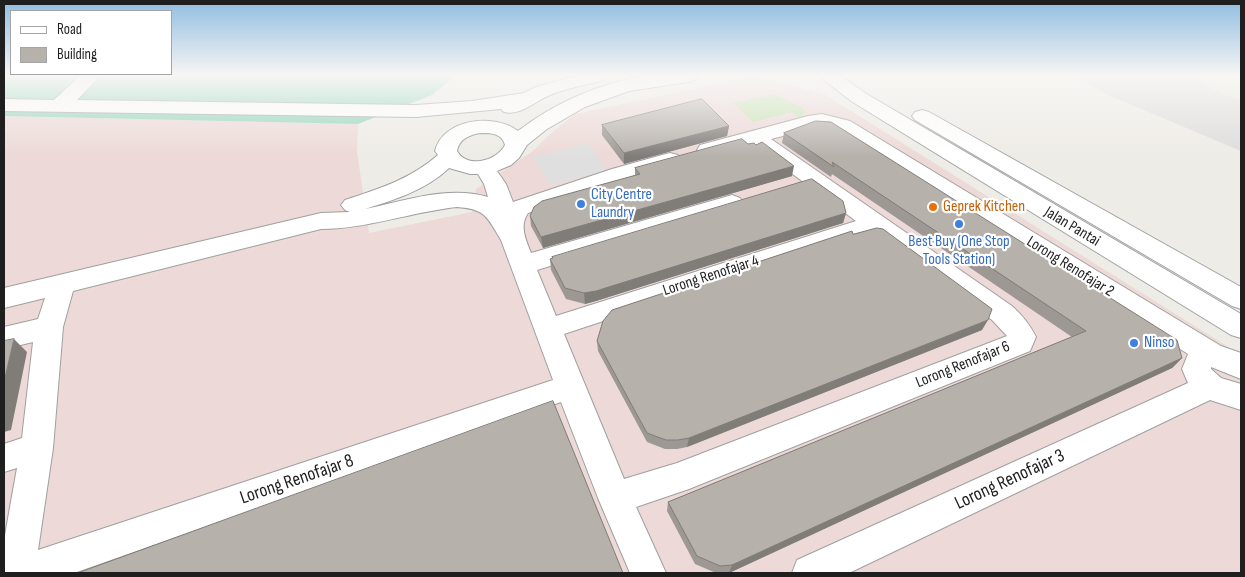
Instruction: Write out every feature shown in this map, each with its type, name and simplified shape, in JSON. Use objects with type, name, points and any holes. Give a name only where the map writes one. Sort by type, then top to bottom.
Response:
[{"type":"street","points":[[58,107],[62,103]]},
{"type":"street","points":[[4,106],[416,111],[499,103]]},
{"type":"street","points":[[321,221],[344,208],[394,191],[422,178],[438,168],[461,133],[478,128],[519,103]]},
{"type":"street","points":[[350,111],[418,121],[430,125],[463,166],[484,167],[498,164],[557,112],[576,103]]},
{"type":"street","name":"Jalan Pantai","points":[[866,103],[1241,327]]},
{"type":"street","name":"Jalan Pantai","points":[[900,103],[1241,299]]},
{"type":"street","points":[[416,111],[478,128],[506,131],[513,137],[506,177],[514,188],[529,196],[552,196]]},
{"type":"street","name":"Lorong Renofajar 2","points":[[754,137],[822,120],[843,125],[1212,371]]},
{"type":"street","points":[[510,234],[515,212],[552,196],[620,174],[754,137]]},
{"type":"street","name":"Lorong Renofajar 6","points":[[615,498],[677,478],[1020,343],[1022,337],[1017,328],[1002,313],[754,137]]},
{"type":"street","points":[[417,206],[464,182],[484,167]]},
{"type":"street","points":[[484,167],[495,184],[510,234],[522,265],[615,498],[648,573]]},
{"type":"street","points":[[785,187],[813,179]]},
{"type":"street","points":[[522,265],[757,195]]},
{"type":"street","points":[[4,298],[321,221],[347,220],[453,201],[471,201],[486,204],[496,211],[510,234]]},
{"type":"street","name":"Lorong Renofajar 4","points":[[547,328],[875,223]]},
{"type":"street","points":[[16,573],[37,448],[49,327],[62,284]]},
{"type":"street","points":[[4,338],[49,327]]},
{"type":"street","points":[[1241,367],[1229,360],[1212,371],[1226,394],[1241,398]]},
{"type":"street","name":"Lorong Renofajar 3","points":[[810,573],[1212,371]]},
{"type":"street","name":"Lorong Renofajar 8","points":[[23,573],[571,386]]},
{"type":"street","points":[[4,458],[37,448]]},
{"type":"shaded area","points":[[627,103],[838,103],[1241,355],[1241,573],[4,573],[4,116],[358,124],[357,152],[369,233],[472,212],[476,189],[533,151],[575,114]]},
{"type":"shaded area","points":[[1127,103],[1241,103],[1241,151]]},
{"type":"shaded area","points":[[588,143],[607,171],[550,185],[533,157]]},
{"type":"green space","points":[[4,103],[412,103],[358,124],[4,116]]},
{"type":"green space","points":[[733,103],[793,103],[803,108],[805,112],[799,118],[792,112],[753,122]]},
{"type":"building","points":[[687,103],[706,103],[729,126],[624,153],[602,125]]},
{"type":"building","points":[[816,121],[831,122],[1177,340],[1182,358],[732,565],[720,566],[697,556],[668,502],[1086,331],[832,162],[834,167],[784,133]]},
{"type":"building","points":[[742,139],[748,144],[754,143],[756,145],[762,142],[794,166],[541,237],[530,216],[534,207],[542,201],[640,174],[635,168]]},
{"type":"building","points":[[812,179],[843,201],[846,213],[596,291],[584,293],[565,288],[550,259],[552,257]]},
{"type":"building","points":[[877,228],[883,229],[992,309],[988,320],[689,438],[666,440],[647,433],[597,341],[603,321],[612,310],[852,231],[853,234]]},
{"type":"building","points":[[14,339],[4,382],[4,341]]},
{"type":"building","points":[[553,401],[623,573],[78,573]]},
{"type":"place","name":"City Centre Laundry","points":[[581,204]]},
{"type":"place","name":"Geprek Kitchen","points":[[933,207]]},
{"type":"place","name":"Best Buy (One Stop Tools Station)","points":[[959,224]]},
{"type":"place","name":"Ninso","points":[[1134,343]]}]
